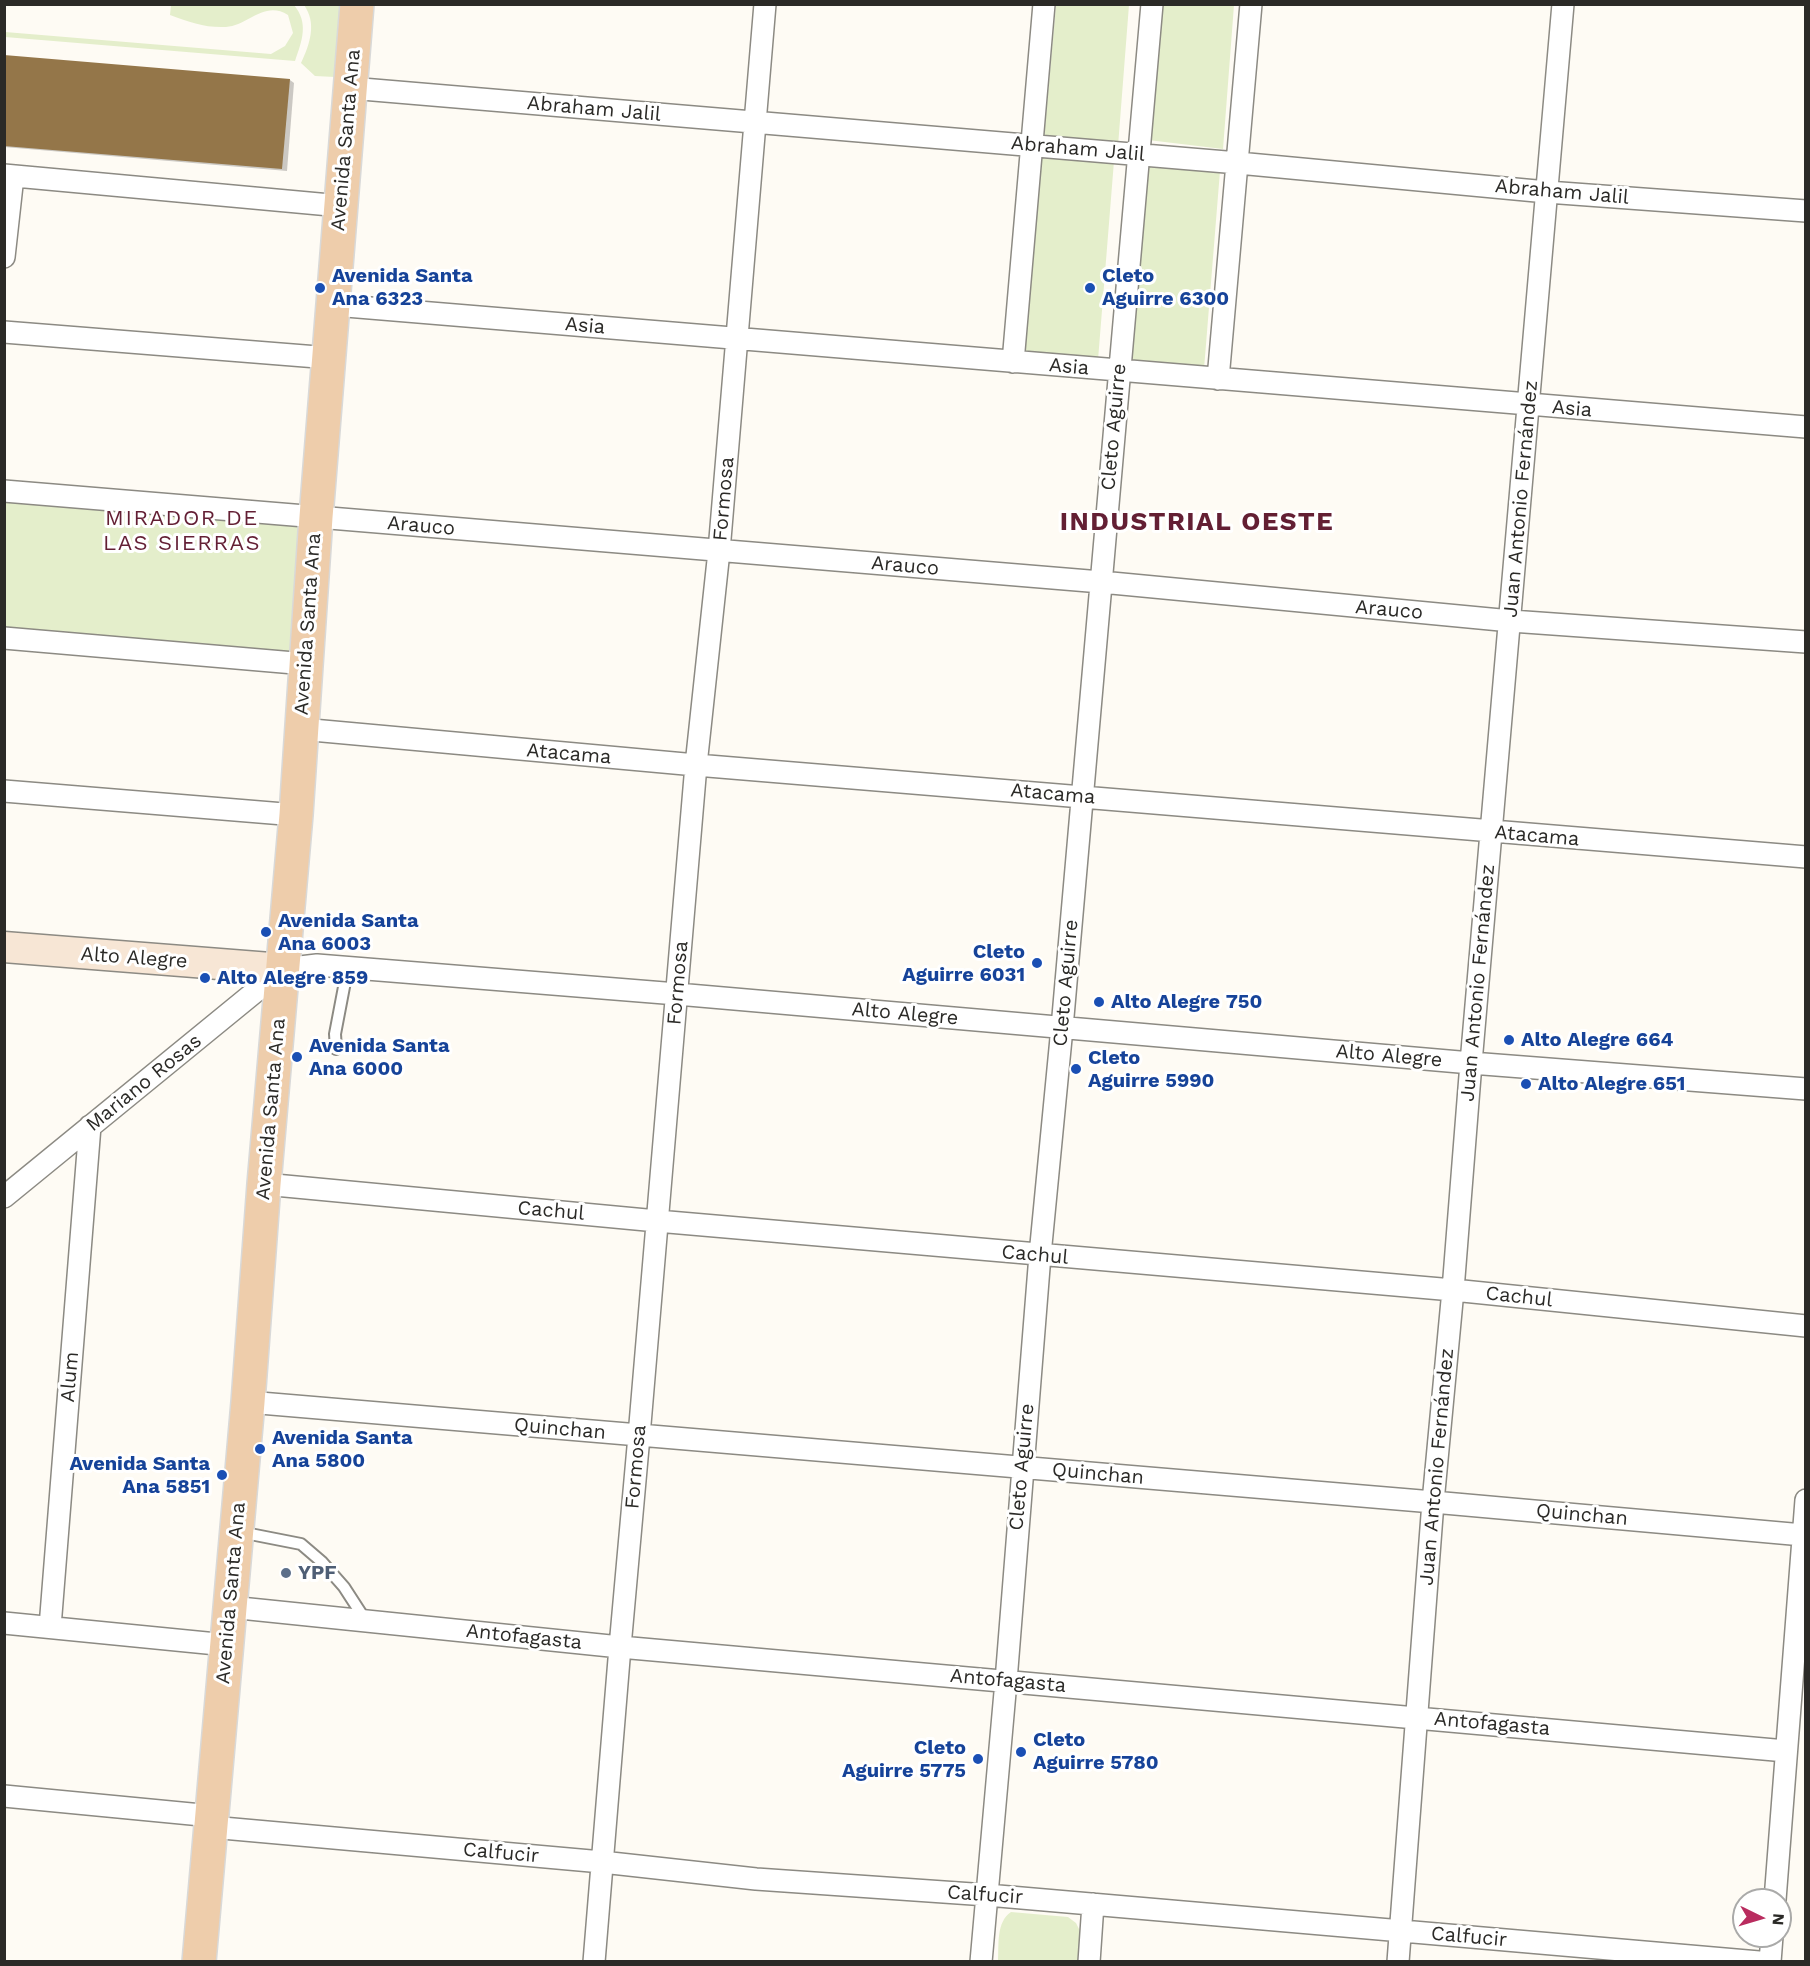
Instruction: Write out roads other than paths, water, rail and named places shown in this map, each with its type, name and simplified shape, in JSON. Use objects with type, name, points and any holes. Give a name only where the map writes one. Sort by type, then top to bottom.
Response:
[{"type":"main road","name":"Avenida Santa Ana","points":[[199,1962],[296,815],[316,517],[357,4]]},
{"type":"main road","name":"Alto Alegre","points":[[4,947],[283,969]]},
{"type":"street","name":"Formosa","points":[[594,1962],[696,765],[719,551],[765,4]]},
{"type":"street","points":[[1012,363],[1044,4]]},
{"type":"street","name":"Cleto Aguirre","points":[[981,1962],[1040,1255],[1152,4]]},
{"type":"street","points":[[1218,379],[1251,4]]},
{"type":"street","name":"Juan Antonio Fernández","points":[[1398,1962],[1433,1502],[1563,4]]},
{"type":"street","name":"Abraham Jalil","points":[[350,88],[1139,154],[1547,192],[1806,212]]},
{"type":"street","points":[[4,258],[9,176],[341,206]]},
{"type":"street","name":"Asia","points":[[334,304],[737,340],[1806,428]]},
{"type":"street","points":[[4,332],[330,358]]},
{"type":"street","name":"Arauco","points":[[4,491],[1101,582],[1510,621],[1806,642]]},
{"type":"street","points":[[4,638],[306,664]]},
{"type":"street","name":"Atacama","points":[[301,729],[696,765],[1806,857]]},
{"type":"street","points":[[4,791],[296,815]]},
{"type":"street","name":"Alto Alegre","points":[[283,969],[317,964],[348,966],[1471,1063],[1806,1089]]},
{"type":"street","name":"Mariano Rosas","points":[[4,1197],[283,969]]},
{"type":"street","name":"Alum","points":[[50,1627],[90,1126]]},
{"type":"street","name":"Cachul","points":[[264,1184],[657,1221],[1453,1290],[1806,1326]]},
{"type":"street","name":"Quinchan","points":[[248,1402],[1803,1535]]},
{"type":"street","points":[[1776,1888],[1806,1500]]},
{"type":"street","name":"Antofagasta","points":[[230,1607],[620,1647],[1786,1751]]},
{"type":"street","points":[[4,1623],[226,1645]]},
{"type":"street","name":"Calfucir","points":[[4,1796],[212,1821],[756,1879],[987,1895],[1759,1962]]},
{"type":"street","points":[[1089,1962],[1093,1904]]},
{"type":"lane","points":[[336,1049],[335,1034],[348,966]]},
{"type":"lane","points":[[236,1532],[301,1544],[322,1562],[344,1587],[366,1621]]},
{"type":"place","name":"Avenida Santa Ana 6323","points":[[320,288]]},
{"type":"place","name":"Cleto Aguirre 6300","points":[[1090,288]]},
{"type":"place","name":"Avenida Santa Ana 6003","points":[[266,932]]},
{"type":"place","name":"Cleto Aguirre 6031","points":[[1037,963]]},
{"type":"place","name":"Alto Alegre 859","points":[[205,978]]},
{"type":"place","name":"Alto Alegre 750","points":[[1099,1002]]},
{"type":"place","name":"Alto Alegre 664","points":[[1509,1040]]},
{"type":"place","name":"Avenida Santa Ana 6000","points":[[297,1057]]},
{"type":"place","name":"Cleto Aguirre 5990","points":[[1076,1069]]},
{"type":"place","name":"Alto Alegre 651","points":[[1526,1084]]},
{"type":"place","name":"Avenida Santa Ana 5800","points":[[260,1449]]},
{"type":"place","name":"Avenida Santa Ana 5851","points":[[222,1475]]},
{"type":"place","name":"YPF","points":[[286,1573]]},
{"type":"place","name":"Cleto Aguirre 5780","points":[[1021,1752]]},
{"type":"place","name":"Cleto Aguirre 5775","points":[[978,1759]]},
{"type":"district","name":"INDUSTRIAL OESTE","points":[[1197,522]]},
{"type":"district","name":"MIRADOR DE LAS SIERRAS","points":[[182,532]]}]
